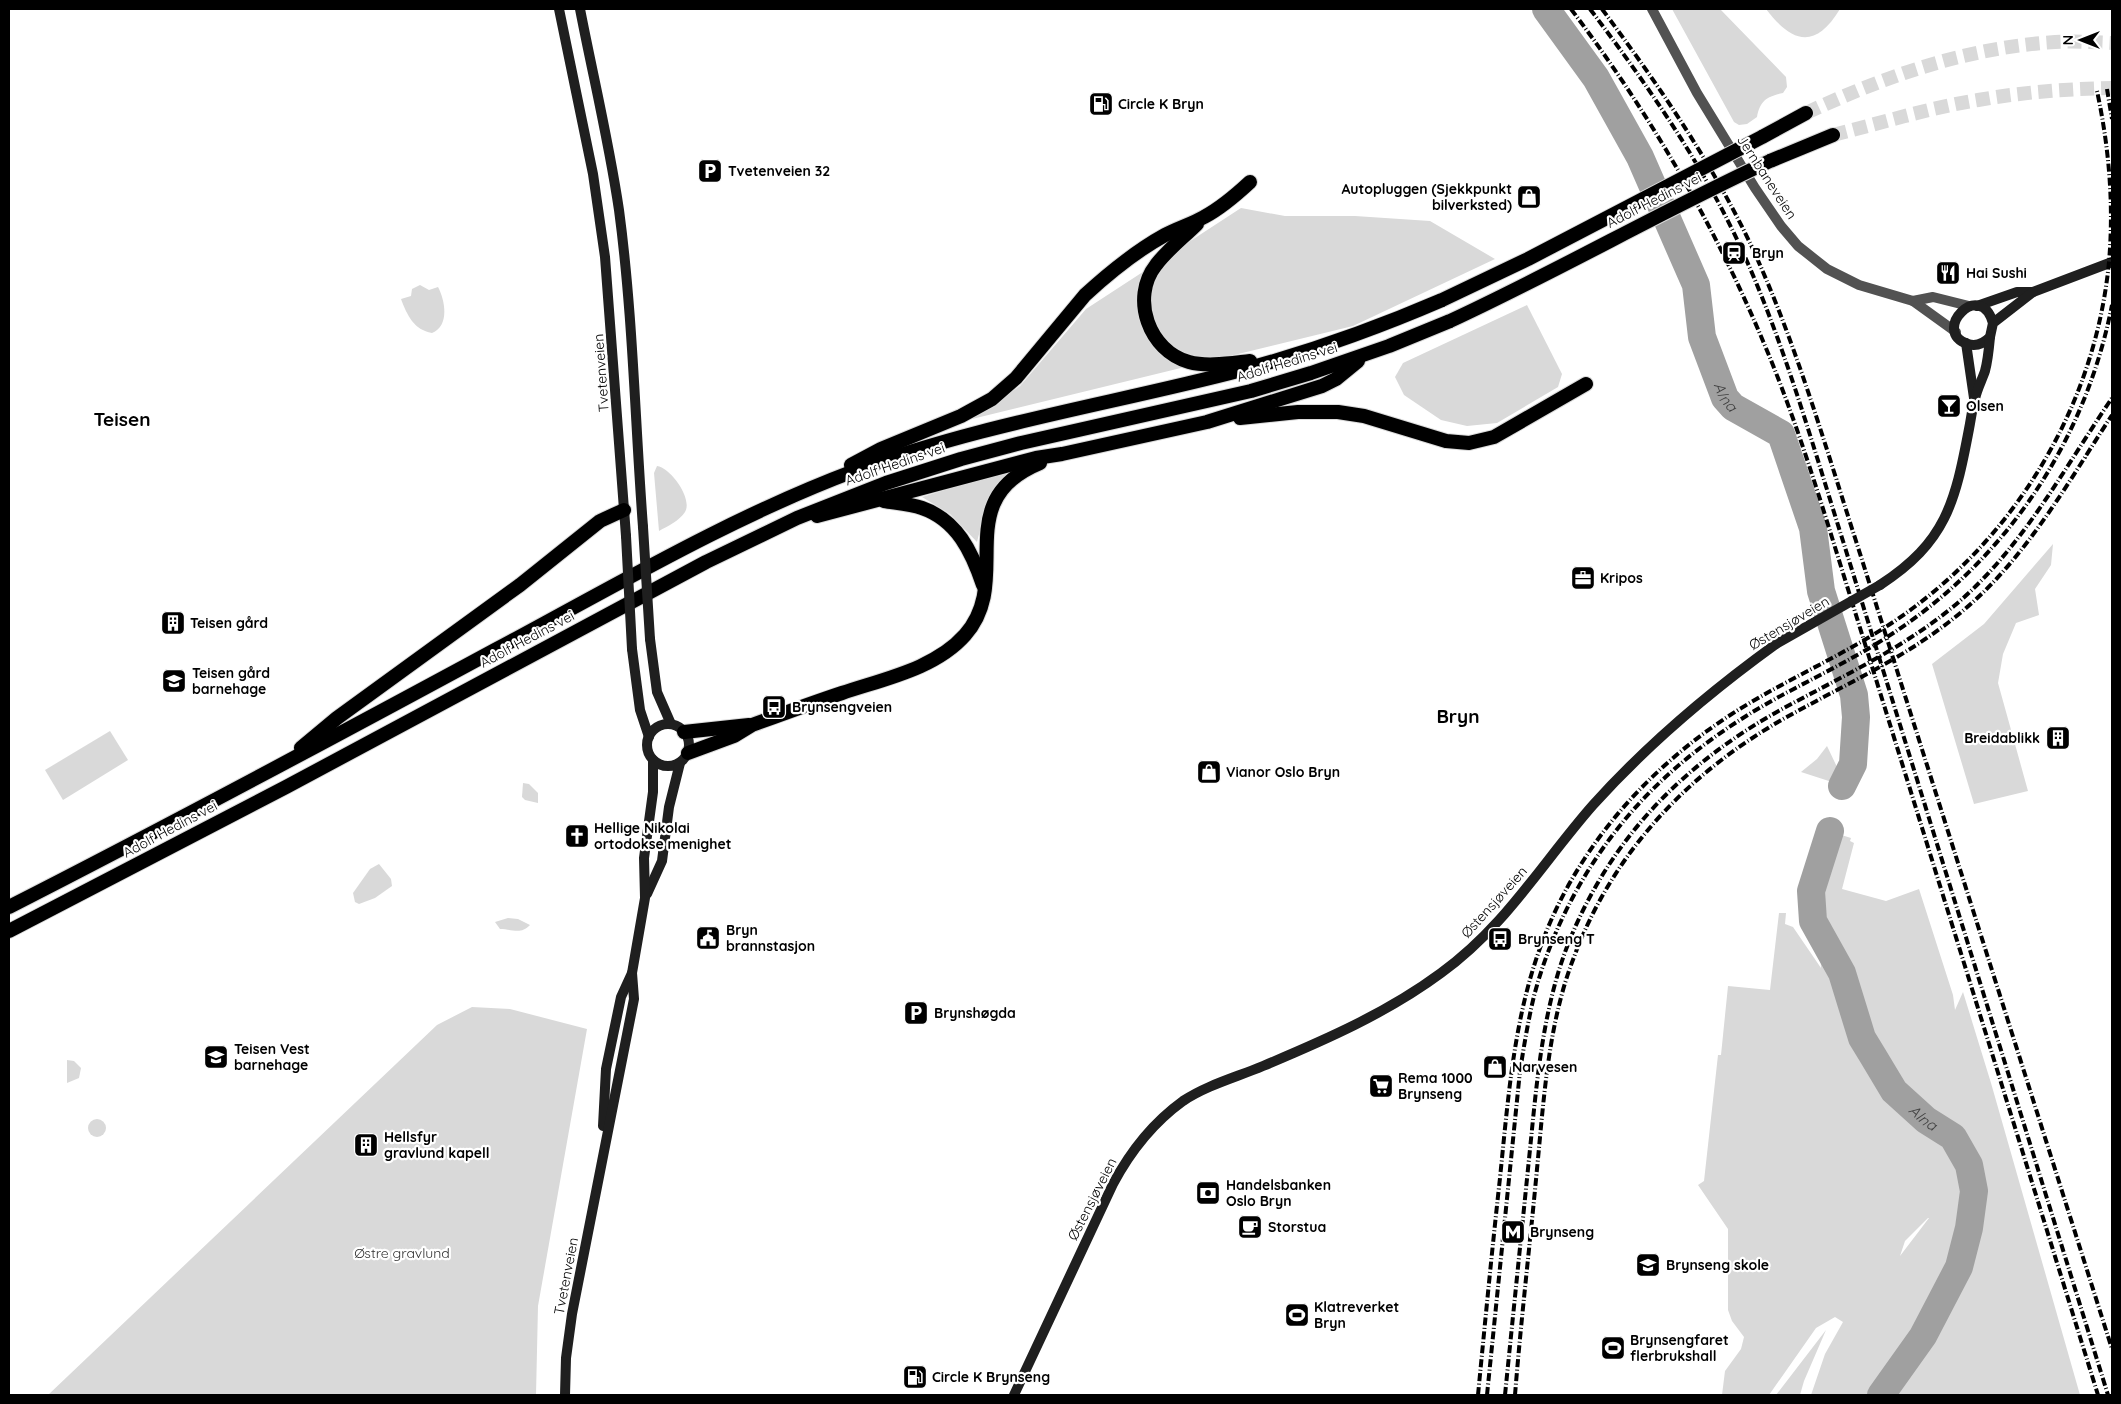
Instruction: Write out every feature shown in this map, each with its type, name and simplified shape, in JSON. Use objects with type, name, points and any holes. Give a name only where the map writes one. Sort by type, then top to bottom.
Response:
[{"type":"highway","name":"Adolf Hedins vei","points":[[9,907],[275,768],[695,544],[800,493],[880,462],[958,438],[1017,422],[1161,390],[1281,359],[1364,331],[1442,300],[1537,255],[1806,114]]},
{"type":"highway","name":"Adolf Hedins vei","points":[[9,931],[286,787],[706,562],[783,524],[835,502],[961,459],[1251,391],[1366,354],[1450,321],[1770,161],[1833,135]]},
{"type":"highway","points":[[1250,182],[1203,218],[1156,265],[1146,290],[1146,314],[1153,335],[1164,349],[1191,362],[1226,363],[1281,359]]},
{"type":"highway","points":[[800,493],[881,449],[961,416],[992,399],[1016,378],[1096,284],[1138,252],[1166,235],[1203,218]]},
{"type":"highway","points":[[783,524],[880,501],[1027,460],[1206,422],[1322,386],[1336,379],[1366,354]]},
{"type":"highway","points":[[1206,422],[1298,412],[1338,412],[1378,420],[1446,441],[1469,443],[1494,437],[1586,384]]},
{"type":"highway","points":[[684,758],[734,736],[752,725],[918,667],[940,655],[964,636],[976,620],[983,602],[987,563],[985,541],[990,512],[995,501],[1013,478],[1024,470],[1062,454]]},
{"type":"highway","points":[[880,501],[922,508],[947,523],[961,537],[970,551],[985,590]]},
{"type":"highway","points":[[275,768],[337,718],[520,585],[600,521],[624,510]]},
{"type":"highway","points":[[684,732],[752,725]]},
{"type":"main road","name":"Tvetenveien","points":[[560,9],[591,165],[602,232],[626,536],[632,648],[640,710],[649,737]]},
{"type":"main road","points":[[580,9],[619,210],[625,262],[650,639],[657,692],[671,724],[684,732],[689,745],[684,758],[666,766],[653,760],[647,750],[649,737],[656,728],[671,724]]},
{"type":"main road","points":[[1973,306],[1988,312],[1993,323],[2032,292],[2112,262]]},
{"type":"main road","points":[[1990,337],[1979,344],[1966,343],[1956,332],[1955,320],[1963,309],[2017,292],[2032,292]]},
{"type":"main road","name":"Østensjøveien","points":[[1014,1395],[1113,1184],[1132,1152],[1160,1120],[1184,1100],[1352,1026],[1386,1009],[1441,974],[1498,923],[1612,785],[1719,687],[1776,644],[1880,585],[1910,564],[1938,531],[1955,492],[1975,399],[1986,370],[1993,323]]},
{"type":"main road","name":"Østensjøveien","points":[[1966,343],[1975,399]]},
{"type":"main road","name":"Tvetenveien","points":[[645,898],[662,860],[669,807],[684,758]]},
{"type":"main road","name":"Tvetenveien","points":[[565,1395],[566,1358],[571,1324],[602,1162],[606,1069],[621,998],[632,973],[645,898],[644,858],[652,792],[653,760]]},
{"type":"street","name":"Jernbaneveien","points":[[1652,9],[1692,85],[1755,188],[1781,226],[1798,246],[1827,269],[1851,282],[1875,291],[1913,301],[1956,332]]},
{"type":"street","name":"Jernbaneveien","points":[[1913,301],[1933,297],[1973,306]]},
{"type":"green space","points":[[1672,9],[1720,9],[1786,77],[1787,87],[1783,93],[1766,100],[1760,106],[1757,117],[1747,124],[1739,125],[1734,122]]},
{"type":"green space","points":[[1766,9],[1840,9],[1822,31],[1812,36],[1803,37],[1794,35],[1785,29]]},
{"type":"green space","points":[[1241,208],[1285,216],[1355,216],[1430,221],[1495,259],[1353,326],[972,419],[1020,386],[1086,309]]},
{"type":"green space","points":[[420,285],[429,290],[438,287],[443,299],[444,319],[438,330],[432,333],[420,329],[412,321],[401,299],[411,296],[412,289]]},
{"type":"green space","points":[[1527,305],[1562,374],[1558,387],[1497,423],[1467,426],[1441,420],[1404,395],[1395,377],[1403,363]]},
{"type":"green space","points":[[657,466],[663,468],[674,478],[683,492],[687,506],[680,518],[659,531],[654,473]]},
{"type":"green space","points":[[1007,471],[1009,473],[993,491],[987,503],[977,542],[950,514],[922,497]]},
{"type":"green space","points":[[2053,544],[2051,565],[2035,589],[2039,615],[2016,623],[2003,654],[1998,683],[2028,791],[1974,804],[1932,664],[1984,624]]},
{"type":"green space","points":[[110,731],[128,760],[63,800],[45,770]]},
{"type":"green space","points":[[1827,746],[1837,767],[1835,783],[1801,772],[1817,759]]},
{"type":"green space","points":[[523,783],[529,784],[538,793],[538,803],[525,800],[522,797]]},
{"type":"green space","points":[[1838,834],[1851,838],[1850,841],[1854,843],[1842,889],[1886,901],[1919,889],[1953,995],[1955,1010],[1963,992],[1991,1083],[2080,1395],[1811,1395],[1825,1354],[1843,1322],[1835,1317],[1816,1328],[1769,1395],[1722,1395],[1725,1371],[1741,1349],[1744,1337],[1732,1321],[1728,1310],[1728,1229],[1698,1185],[1704,1181],[1728,986],[1770,990],[1779,913],[1786,913],[1785,924],[1793,927],[1821,968],[1818,901],[1831,865]],"holes":[[[1929,1218],[1900,1256],[1905,1241]]]},
{"type":"green space","points":[[379,864],[391,879],[392,886],[375,898],[359,904],[355,902],[353,893],[370,869]]},
{"type":"green space","points":[[508,918],[518,919],[530,925],[523,930],[516,931],[500,929],[495,922]]},
{"type":"green space","name":"Østre gravlund","points":[[472,1007],[510,1009],[587,1029],[538,1306],[536,1395],[48,1395],[437,1025]]},
{"type":"green space","points":[[67,1060],[74,1061],[81,1068],[79,1078],[67,1083]]},
{"type":"green space","points":[[93,1119],[101,1119],[106,1124],[104,1135],[93,1137],[88,1132],[88,1124]]},
{"type":"green space","points":[[1826,1330],[1800,1395],[1776,1395]]},
{"type":"waterway","name":"Alna","points":[[1546,9],[1596,78],[1640,157],[1696,285],[1702,337],[1725,398],[1733,407],[1781,434],[1813,528],[1821,591],[1854,695],[1856,717],[1853,764],[1842,786]]},
{"type":"waterway","name":"Alna","points":[[1830,831],[1811,891],[1813,921],[1842,973],[1862,1038],[1894,1091],[1926,1120],[1953,1137],[1969,1165],[1974,1191],[1969,1228],[1959,1267],[1923,1336],[1881,1395]]},
{"type":"tunnel","points":[[1806,113],[1866,87],[1958,57],[2022,45],[2055,42],[2112,43]]},
{"type":"tunnel","points":[[1833,135],[1960,103],[2045,91],[2112,88]]},
{"type":"railway","points":[[1571,9],[1652,127],[1701,211],[1744,297],[1783,391],[1826,518],[2098,1395]]},
{"type":"railway","points":[[1590,9],[1672,124],[1709,185],[1741,248],[1771,320],[1808,430],[2108,1395]]},
{"type":"railway","points":[[1602,9],[1663,94],[1719,183],[1751,245],[1781,317],[1820,429],[2112,1349]]},
{"type":"railway","points":[[2107,89],[2112,119]]},
{"type":"railway","points":[[1478,1395],[1504,1135],[1515,1052],[1522,1012],[1532,973],[1545,934],[1563,896],[1601,835],[1638,792],[1679,753],[1724,719],[1884,628],[1929,595],[1970,558],[2007,516],[2039,470],[2065,422],[2086,370],[2100,317],[2109,262],[2111,197],[2105,133],[2097,91]]},
{"type":"railway","points":[[1487,1395],[1520,1071],[1526,1034],[1542,968],[1565,913],[1579,886],[1612,836],[1631,813],[1662,780],[1686,759],[1711,739],[1751,713],[1861,653],[1921,614],[1961,579],[1998,541],[2030,500],[2058,455],[2081,407],[2099,357],[2112,305]]},
{"type":"railway","points":[[1505,1395],[1542,1044],[1554,987],[1563,959],[1590,896],[1633,831],[1658,802],[1686,776],[1748,729],[1871,662],[1913,636],[1954,606],[1978,584],[2000,560],[2040,508],[2112,398]]},
{"type":"railway","points":[[1515,1395],[1542,1115],[1548,1062],[1558,1008],[1574,957],[1590,919],[1610,883],[1632,850],[1658,819],[1686,790],[1717,764],[1785,718],[1914,646],[1954,618],[1979,597],[2022,549],[2060,497],[2112,415]]},
{"type":"place","name":"Circle K Bryn","points":[[1101,104]]},
{"type":"place","name":"Tvetenveien 32","points":[[710,171]]},
{"type":"place","name":"Autopluggen (Sjekkpunkt bilverksted)","points":[[1529,197]]},
{"type":"place","name":"Bryn","points":[[1734,253]]},
{"type":"place","name":"Hai Sushi","points":[[1948,273]]},
{"type":"place","name":"Olsen","points":[[1949,406]]},
{"type":"place","name":"Kripos","points":[[1583,578]]},
{"type":"place","name":"Teisen gård","points":[[173,623]]},
{"type":"place","name":"Teisen gård barnehage","points":[[174,681]]},
{"type":"place","name":"Brynsengveien","points":[[774,707]]},
{"type":"place","name":"Breidablikk","points":[[2058,738]]},
{"type":"place","name":"Vianor Oslo Bryn","points":[[1209,772]]},
{"type":"place","name":"Hellige Nikolai ortodokse menighet","points":[[577,836]]},
{"type":"place","name":"Bryn brannstasjon","points":[[708,938]]},
{"type":"place","name":"Brynseng T","points":[[1500,939]]},
{"type":"place","name":"Brynshøgda","points":[[916,1013]]},
{"type":"place","name":"Teisen Vest barnehage","points":[[216,1057]]},
{"type":"place","name":"Narvesen","points":[[1495,1067]]},
{"type":"place","name":"Rema 1000 Brynseng","points":[[1381,1086]]},
{"type":"place","name":"Hellsfyr gravlund kapell","points":[[366,1145]]},
{"type":"place","name":"Handelsbanken Oslo Bryn","points":[[1208,1193]]},
{"type":"place","name":"Storstua","points":[[1250,1227]]},
{"type":"place","name":"Brynseng","points":[[1513,1232]]},
{"type":"place","name":"Brynseng skole","points":[[1648,1265]]},
{"type":"place","name":"Klatreverket Bryn","points":[[1297,1315]]},
{"type":"place","name":"Brynsengfaret flerbrukshall","points":[[1613,1348]]},
{"type":"place","name":"Circle K Brynseng","points":[[915,1377]]},
{"type":"district","name":"Teisen","points":[[122,419]]},
{"type":"district","name":"Bryn","points":[[1458,716]]}]
